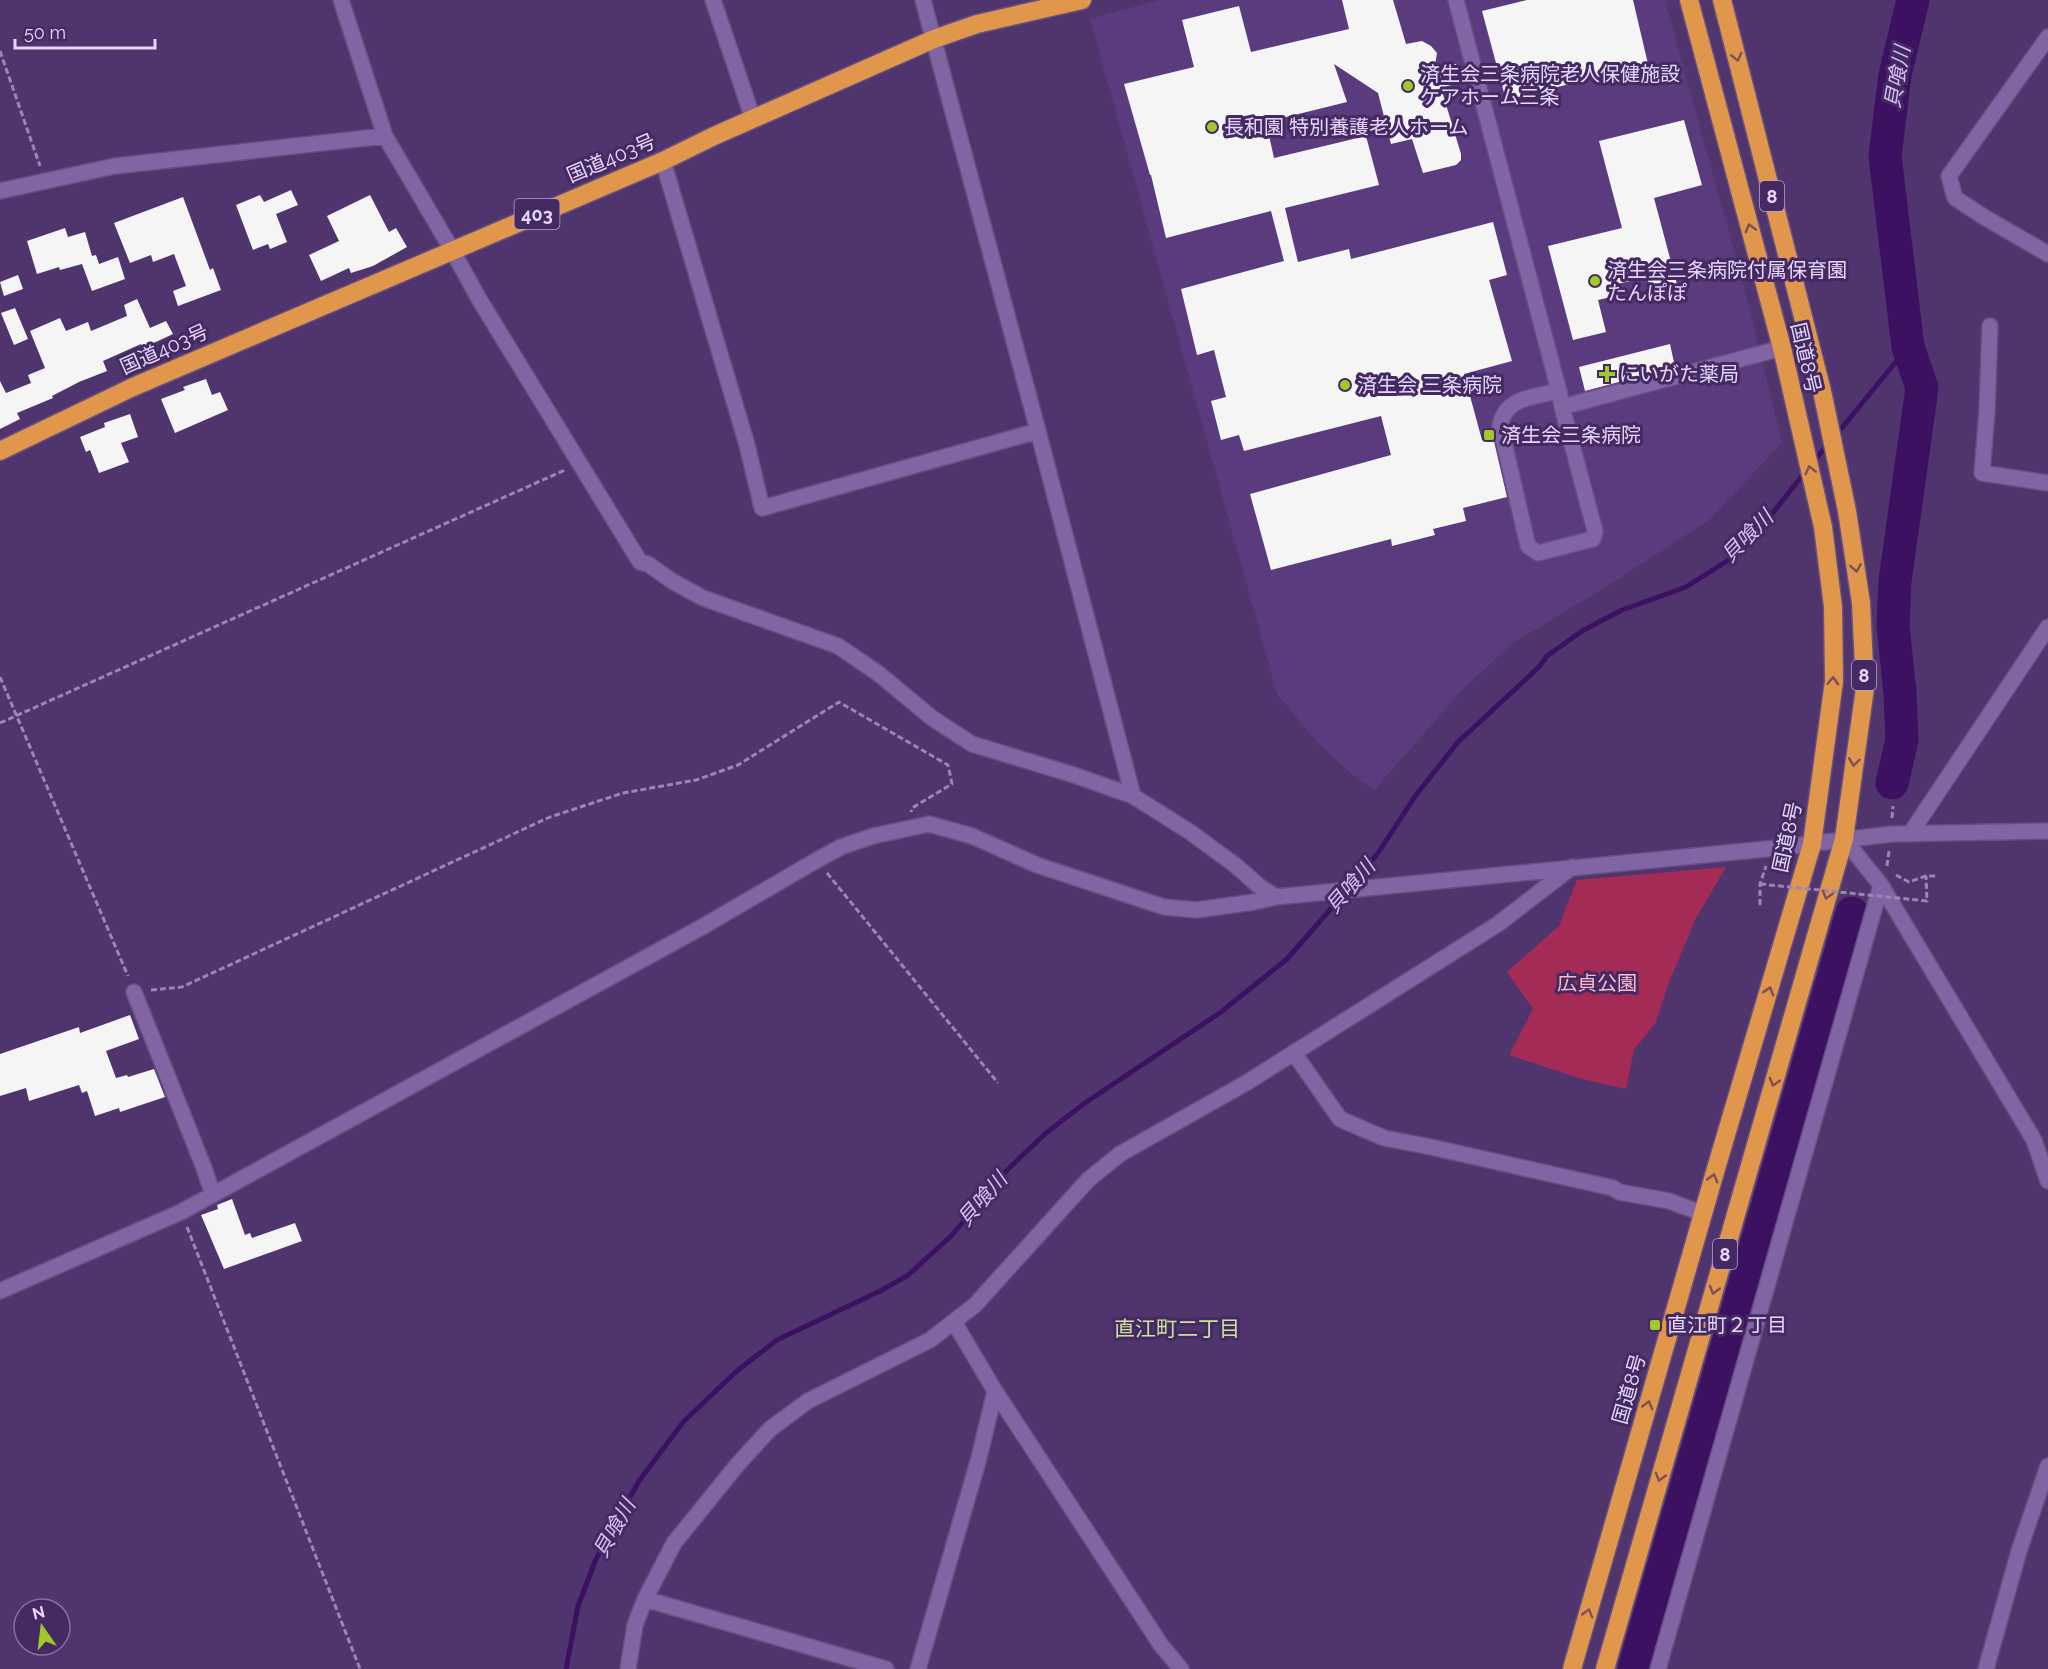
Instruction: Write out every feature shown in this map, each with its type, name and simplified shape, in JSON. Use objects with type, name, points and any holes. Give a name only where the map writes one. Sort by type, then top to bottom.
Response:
[{"type":"highway","name":"国道403号","points":[[0,452],[133,387],[663,161],[934,39],[977,24],[1077,0]]},
{"type":"highway","name":"国道8号","points":[[1572,1669],[1812,844],[1834,681],[1833,607],[1823,527],[1782,348],[1689,0]]},
{"type":"highway","name":"国道8号","points":[[1605,1669],[1844,839],[1865,688],[1861,603],[1847,511],[1822,391],[1722,0]]},
{"type":"street","points":[[341,0],[385,136],[453,250],[479,299],[640,562],[648,564],[672,581],[703,598],[838,646],[879,674],[932,718],[972,744],[1074,775],[1133,796],[1190,832],[1259,886],[1279,896]]},
{"type":"street","points":[[713,0],[753,119]]},
{"type":"street","points":[[923,0],[1133,796]]},
{"type":"street","points":[[1456,0],[1595,531],[1593,539],[1538,553],[1528,546],[1500,425],[1502,413],[1512,404],[1558,391]]},
{"type":"street","points":[[2048,37],[1949,176],[1955,198],[1984,218],[2048,254]]},
{"type":"street","points":[[0,191],[115,166],[385,136]]},
{"type":"street","points":[[663,161],[747,445],[762,508],[1038,431]]},
{"type":"street","points":[[1990,326],[1982,473],[2048,483]]},
{"type":"street","points":[[1562,407],[1782,348]]},
{"type":"street","points":[[1910,834],[2048,627]]},
{"type":"street","points":[[0,1291],[181,1212],[702,927],[841,847],[907,828],[929,824],[961,833],[1037,865],[1164,907],[1196,910],[1279,896],[1844,839],[1910,834],[2048,831]]},
{"type":"street","points":[[1844,839],[1881,885],[2034,1140],[2048,1181]]},
{"type":"street","points":[[628,1669],[635,1625],[645,1599],[674,1543],[738,1464],[770,1429],[808,1401],[930,1340],[954,1322],[975,1305],[1088,1180],[1120,1154],[1246,1083],[1498,924],[1572,867]]},
{"type":"street","points":[[1658,1669],[1881,885]]},
{"type":"street","points":[[134,992],[213,1195]]},
{"type":"street","points":[[1294,1053],[1340,1119],[1384,1138],[1613,1188],[1619,1192],[1669,1201],[1704,1214]]},
{"type":"street","points":[[954,1322],[995,1391],[1161,1645],[1181,1669]]},
{"type":"street","points":[[918,1669],[979,1458],[995,1391]]},
{"type":"street","points":[[1986,1669],[2019,1551],[2048,1466]]},
{"type":"street","points":[[645,1599],[886,1669]]},
{"type":"path","points":[[0,51],[45,180]]},
{"type":"path","points":[[0,723],[580,464]]},
{"type":"path","points":[[0,677],[134,992],[182,987],[550,817],[623,793],[696,780],[738,765],[839,702],[948,765],[952,784],[912,808],[907,828]]},
{"type":"path","points":[[817,860],[998,1083]]},
{"type":"path","points":[[1760,905],[1760,884],[1764,871]]},
{"type":"path","points":[[1760,884],[1927,901],[1926,876]]},
{"type":"path","points":[[1909,882],[1926,876],[1938,876]]},
{"type":"path","points":[[181,1212],[360,1669]]},
{"type":"shaded area","points":[[1159,0],[1665,0],[1749,305],[1782,443],[1709,520],[1606,587],[1513,643],[1464,688],[1374,790],[1353,775],[1318,743],[1277,694],[1090,19]]},
{"type":"green space","name":"広貞公園","points":[[1726,867],[1696,918],[1668,985],[1656,1022],[1634,1050],[1626,1089],[1582,1079],[1509,1055],[1533,1009],[1507,972],[1559,926],[1577,880]]},
{"type":"building","points":[[1342,0],[1393,0],[1406,44],[1422,41],[1431,46],[1437,53],[1434,71],[1456,64],[1461,82],[1441,88],[1461,160],[1456,165],[1423,173],[1412,139],[1391,144],[1378,93],[1334,64],[1347,102],[1266,122],[1274,158],[1366,136],[1379,185],[1285,208],[1298,262],[1349,249],[1351,259],[1493,222],[1507,275],[1489,280],[1512,361],[1464,374],[1482,440],[1493,437],[1507,497],[1463,508],[1466,521],[1433,529],[1435,535],[1392,546],[1391,539],[1271,570],[1250,494],[1391,455],[1381,416],[1244,451],[1239,435],[1221,440],[1211,401],[1226,397],[1214,350],[1197,355],[1181,289],[1284,261],[1271,211],[1166,238],[1151,175],[1124,84],[1194,67],[1182,20],[1239,6],[1251,52],[1349,29]]},
{"type":"building","points":[[1527,0],[1633,0],[1648,64],[1506,100],[1482,11]]},
{"type":"building","points":[[1684,120],[1702,185],[1654,198],[1679,292],[1653,298],[1647,277],[1617,284],[1620,295],[1598,300],[1606,332],[1573,340],[1548,246],[1622,228],[1599,141]]},
{"type":"building","points":[[291,190],[298,205],[276,214],[287,242],[270,249],[268,244],[253,250],[236,205],[260,195],[264,202]]},
{"type":"building","points":[[370,195],[389,232],[396,228],[407,247],[373,266],[351,273],[349,268],[321,281],[309,255],[339,241],[327,216]]},
{"type":"building","points":[[183,197],[210,270],[213,268],[221,290],[178,306],[173,291],[186,286],[174,254],[153,262],[151,255],[130,263],[114,223]]},
{"type":"building","points":[[65,228],[68,237],[85,232],[92,256],[96,255],[99,264],[118,257],[125,279],[92,291],[82,264],[60,270],[59,267],[37,274],[27,241]]},
{"type":"building","points":[[18,275],[23,289],[4,296],[0,282]]},
{"type":"building","points":[[137,299],[150,328],[166,321],[173,334],[143,348],[141,344],[103,361],[107,371],[79,382],[52,396],[53,398],[17,413],[20,419],[0,429],[0,381],[6,393],[31,383],[28,375],[45,368],[30,331],[60,318],[66,331],[88,322],[91,331],[127,316],[124,305]]},
{"type":"building","points":[[15,308],[28,339],[14,345],[1,313]]},
{"type":"building","points":[[1670,344],[1675,367],[1585,391],[1579,367]]},
{"type":"building","points":[[206,379],[212,395],[220,392],[228,410],[175,433],[161,399],[185,390],[183,387]]},
{"type":"building","points":[[130,414],[138,437],[121,443],[129,462],[99,473],[90,450],[86,452],[80,437],[105,427],[104,423]]},
{"type":"building","points":[[130,1015],[139,1039],[106,1051],[116,1078],[154,1069],[165,1097],[120,1112],[119,1108],[95,1116],[87,1091],[82,1093],[79,1085],[29,1101],[26,1088],[0,1096],[0,1054],[79,1027],[80,1033]]},
{"type":"building","points":[[232,1199],[245,1235],[250,1233],[252,1238],[295,1223],[302,1241],[224,1269],[201,1215],[218,1209],[217,1205]]},
{"type":"waterway","points":[[1892,783],[1902,740],[1893,626],[1895,581],[1922,388],[1908,347],[1885,156],[1895,75],[1913,0]]},
{"type":"waterway","name":"貝喰川","points":[[1836,435],[1908,347]]},
{"type":"waterway","name":"貝喰川","points":[[1813,462],[1828,444]]},
{"type":"waterway","name":"貝喰川","points":[[1351,886],[1378,853],[1416,795],[1458,742],[1539,667],[1547,656],[1582,631],[1622,610],[1686,587],[1735,556],[1756,534],[1805,472]]},
{"type":"waterway","name":"貝喰川","points":[[566,1669],[578,1606],[596,1559],[639,1481],[684,1421],[738,1370],[777,1340],[907,1276],[951,1236],[1008,1169],[1046,1133],[1085,1103],[1221,1012],[1287,959],[1343,895]]},
{"type":"waterway","points":[[1634,1669],[1852,913]]},
{"type":"place","name":"済生会三条病院老人保健施設 ケアホーム三条","points":[[1408,86]]},
{"type":"place","name":"長和園 特別養護老人ホーム","points":[[1212,127]]},
{"type":"place","name":"済生会三条病院付属保育園 たんぽぽ","points":[[1595,281]]},
{"type":"place","name":"にいがた薬局","points":[[1607,374]]},
{"type":"place","name":"済生会 三条病院","points":[[1345,385]]},
{"type":"place","name":"済生会三条病院","points":[[1489,435]]},
{"type":"place","name":"直江町２丁目","points":[[1655,1325]]},
{"type":"district","name":"直江町二丁目","points":[[1177,1328]]}]
